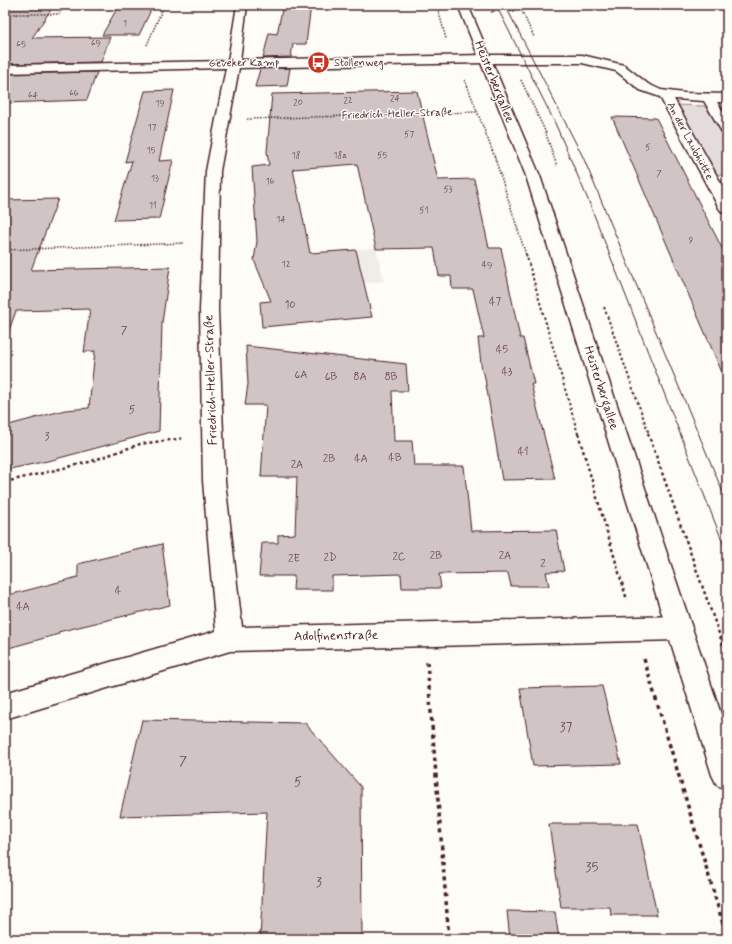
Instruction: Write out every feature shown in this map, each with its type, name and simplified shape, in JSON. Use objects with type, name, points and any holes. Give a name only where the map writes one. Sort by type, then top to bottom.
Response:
[{"type":"street","points":[[233,63],[242,5]]},
{"type":"street","name":"Heisterbergallee","points":[[463,5],[533,176],[678,628],[727,775]]},
{"type":"street","name":"Geveker Kamp","points":[[5,69],[233,63],[582,59],[607,63],[626,72],[647,89],[665,94],[684,98],[727,98]]},
{"type":"street","name":"Friedrich-Heller-Straße","points":[[230,639],[214,481],[209,316],[213,171],[233,63]]},
{"type":"street","name":"An der Laubhütte","points":[[665,94],[727,208]]},
{"type":"street","points":[[708,98],[727,129]]},
{"type":"street","points":[[711,180],[727,180]]},
{"type":"street","name":"Adolfinenstraße","points":[[5,706],[230,639],[678,628]]},
{"type":"path","points":[[5,14],[59,14],[65,5]]},
{"type":"path","points":[[146,49],[164,5]]},
{"type":"path","points":[[437,5],[449,50],[463,76],[494,155],[516,221],[727,937]]},
{"type":"path","points":[[486,12],[494,12],[492,7],[514,11],[512,5],[533,5]]},
{"type":"path","points":[[519,5],[545,59]]},
{"type":"path","name":"Friedrich-Heller-Straße","points":[[222,120],[476,112]]},
{"type":"path","points":[[5,250],[210,243]]},
{"type":"path","points":[[5,482],[89,462],[140,444],[213,435]]},
{"type":"path","points":[[425,634],[449,939]]},
{"type":"shaded area","points":[[677,105],[704,106],[707,109],[727,140],[727,176],[714,174]]},
{"type":"shaded area","points":[[376,248],[384,281],[364,283],[372,317],[333,321],[320,252]]},
{"type":"building","points":[[5,5],[54,5],[32,38],[110,37],[101,62],[5,64]]},
{"type":"building","points":[[119,5],[150,5],[148,10],[151,10],[139,35],[102,35]]},
{"type":"building","points":[[283,5],[311,5],[306,44],[293,44],[291,57],[263,58],[269,33],[277,34]]},
{"type":"building","points":[[290,68],[287,86],[255,87],[260,69]]},
{"type":"building","points":[[97,72],[87,100],[5,103],[5,74]]},
{"type":"building","points":[[174,90],[159,161],[173,160],[159,219],[114,220],[132,161],[125,162],[145,91]]},
{"type":"building","points":[[417,91],[438,180],[474,179],[489,248],[501,248],[520,338],[523,338],[534,384],[531,384],[555,479],[502,480],[484,373],[482,372],[478,338],[484,338],[473,289],[452,289],[451,276],[439,276],[434,248],[376,249],[357,164],[293,169],[310,253],[356,250],[372,317],[262,327],[260,302],[271,301],[254,260],[257,241],[252,167],[269,165],[267,152],[272,94]]},
{"type":"building","points":[[612,117],[656,118],[727,258],[727,384]]},
{"type":"building","points":[[58,199],[31,270],[170,267],[162,323],[159,431],[52,460],[5,470],[5,426],[65,410],[89,408],[95,351],[84,352],[90,309],[16,311],[8,333],[5,332],[5,200]]},
{"type":"building","points":[[246,346],[406,364],[408,391],[392,391],[394,441],[412,441],[414,466],[464,466],[471,531],[556,530],[564,571],[546,572],[549,586],[511,586],[508,573],[439,574],[441,588],[402,588],[401,574],[332,576],[332,590],[293,590],[294,576],[259,576],[262,543],[278,543],[278,535],[295,534],[297,477],[261,477],[266,405],[245,405],[248,384]]},
{"type":"building","points":[[162,544],[170,605],[58,632],[59,634],[5,649],[5,596],[78,577],[78,564]]},
{"type":"building","points":[[602,686],[621,764],[533,766],[520,688]]},
{"type":"building","points":[[142,720],[305,723],[361,787],[362,939],[260,939],[267,812],[120,816]]},
{"type":"building","points":[[549,824],[638,824],[657,915],[611,915],[610,907],[561,907]]},
{"type":"building","points":[[507,911],[555,912],[559,939],[510,939]]},
{"type":"tram line","points":[[496,5],[555,123],[589,202],[727,553]]},
{"type":"tram line","points":[[505,5],[583,157],[727,502]]},
{"type":"place","name":"Stollenweg","points":[[319,63]]}]
